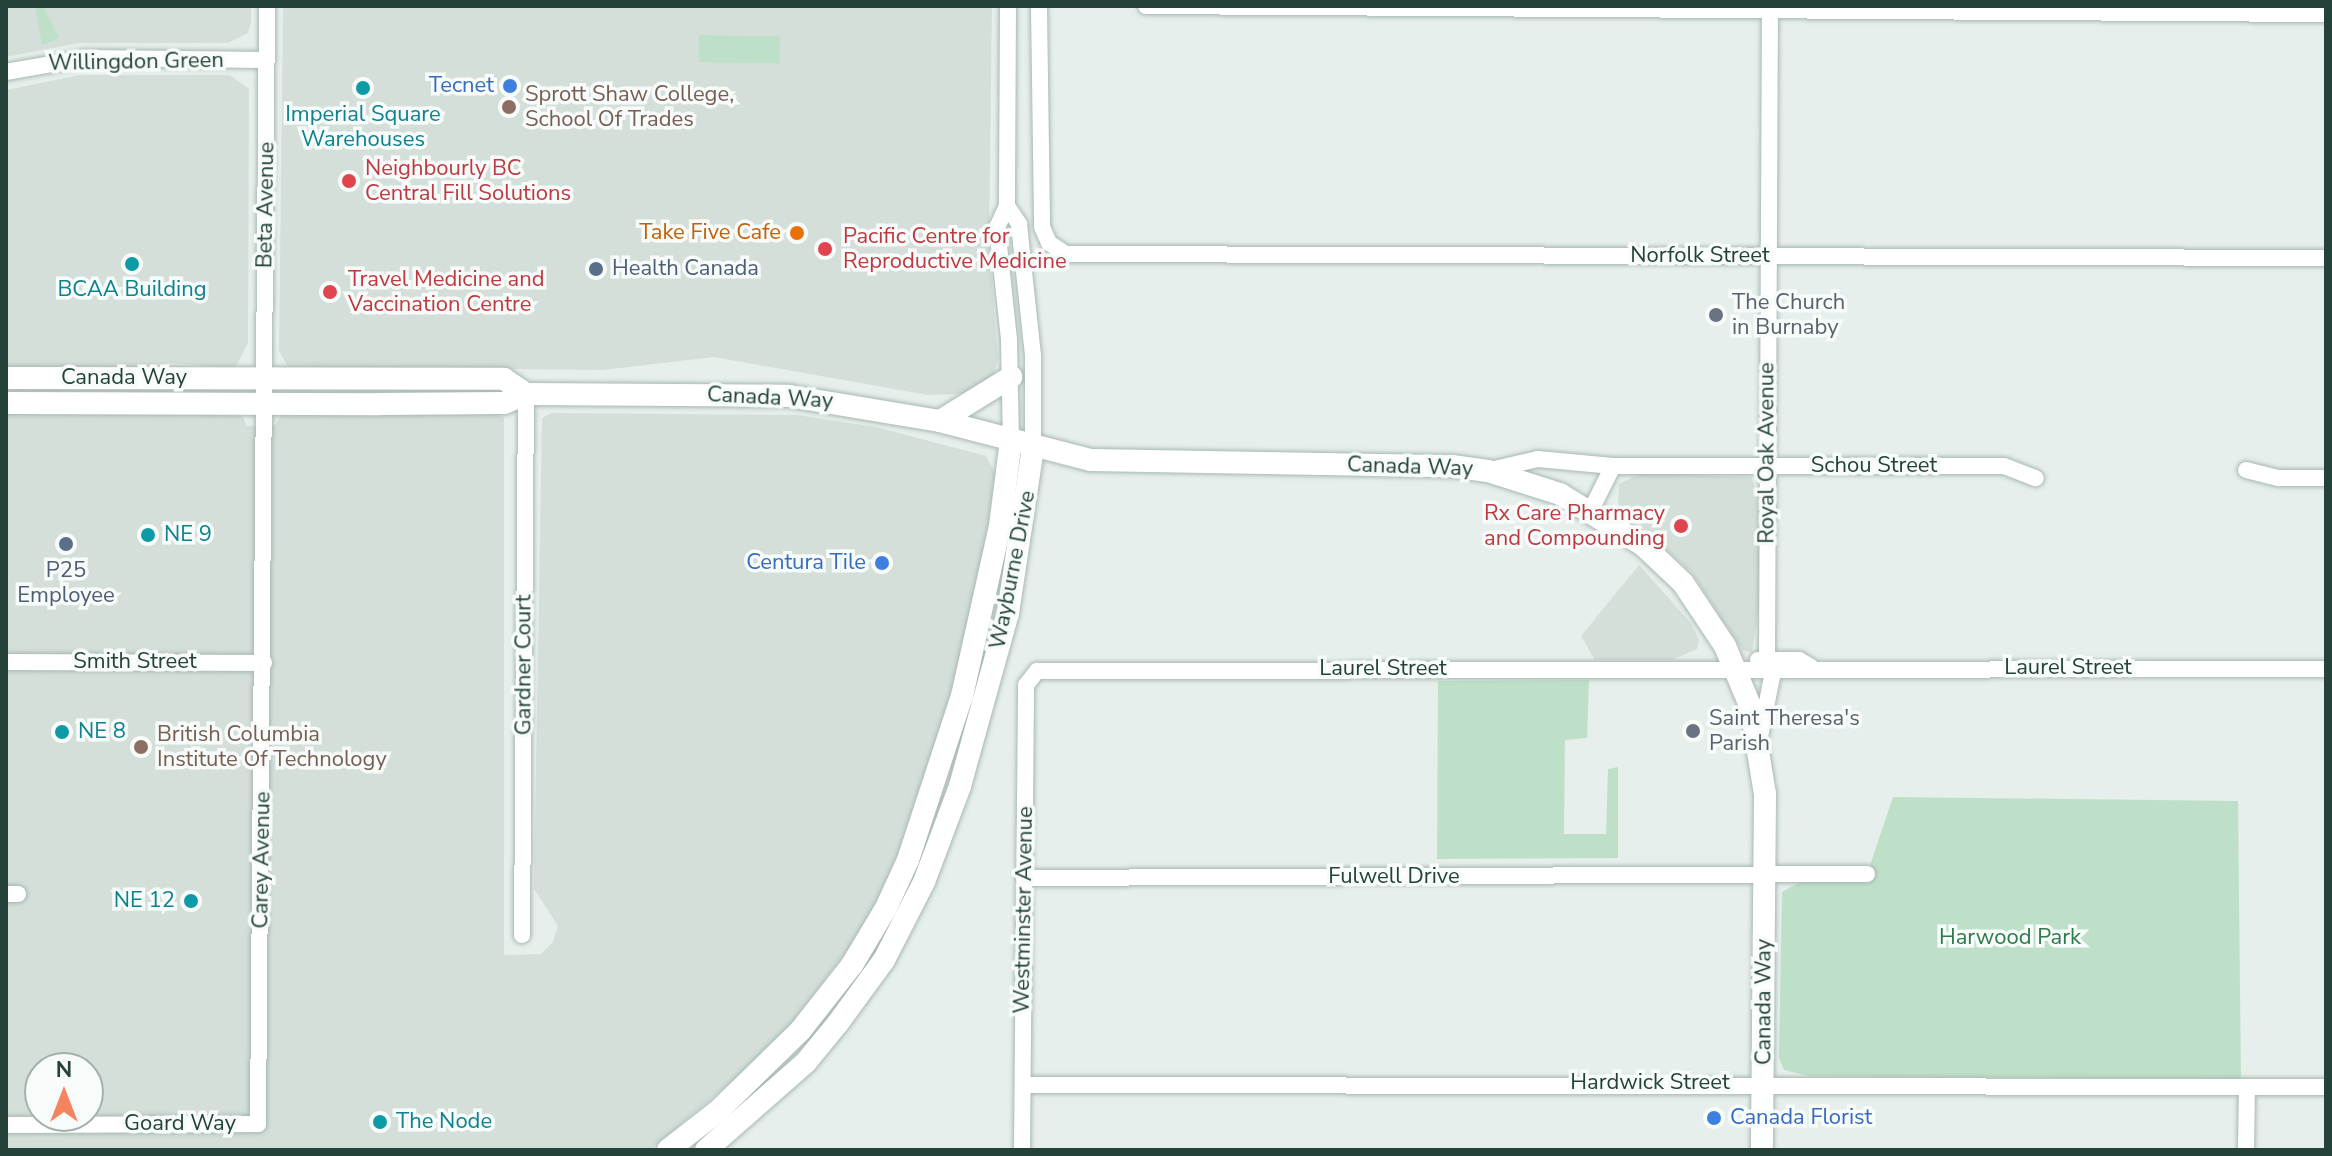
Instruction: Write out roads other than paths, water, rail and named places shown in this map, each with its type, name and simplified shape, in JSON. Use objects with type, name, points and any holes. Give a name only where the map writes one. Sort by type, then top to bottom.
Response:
[{"type":"main road","points":[[940,421],[1011,377]]},
{"type":"main road","name":"Canada Way","points":[[6,378],[504,379],[526,394]]},
{"type":"main road","name":"Canada Way","points":[[6,403],[504,403],[526,394],[789,396],[940,421],[1091,460],[1419,464],[1488,471],[1540,486],[1591,510],[1643,545],[1683,583],[1734,667],[1751,708],[1765,794],[1762,1150]]},
{"type":"main road","name":"Wayburne Drive","points":[[668,1150],[718,1111],[823,1003],[886,908],[908,860],[962,696],[1000,526],[1022,444]]},
{"type":"main road","name":"Wayburne Drive","points":[[706,1150],[734,1142],[814,1052],[884,960],[905,923],[960,786],[1001,639],[1018,564],[1022,444]]},
{"type":"main road","points":[[886,908],[905,923]]},
{"type":"main road","points":[[718,1111],[734,1142]]},
{"type":"street","name":"Beta Avenue","points":[[264,404],[267,6]]},
{"type":"street","name":"Wayburne Drive","points":[[1008,6],[1007,206],[997,227],[1011,377],[1022,444]]},
{"type":"street","name":"Norfolk Street","points":[[1039,6],[1042,227],[1049,243],[1073,254],[2326,258]]},
{"type":"street","points":[[1146,6],[2326,14]]},
{"type":"street","name":"Royal Oak Avenue","points":[[1758,743],[1770,666],[1767,466],[1770,9]]},
{"type":"street","name":"Willingdon Green","points":[[6,72],[85,58],[267,60]]},
{"type":"street","name":"Wayburne Drive","points":[[1007,206],[1019,224],[1033,356],[1022,444]]},
{"type":"street","name":"Gardner Court","points":[[522,935],[526,394]]},
{"type":"street","name":"Carey Avenue","points":[[258,1124],[264,404]]},
{"type":"street","name":"Schou Street","points":[[1488,471],[1538,459],[1613,466],[2004,466],[2036,478]]},
{"type":"street","points":[[1591,510],[1613,466]]},
{"type":"street","points":[[2246,470],[2279,478],[2326,478]]},
{"type":"street","name":"Laurel Street","points":[[1033,673],[1047,669],[1734,667],[1770,666],[1799,660],[1811,667],[2326,669]]},
{"type":"street","name":"Smith Street","points":[[6,662],[264,663]]},
{"type":"street","name":"Westminster Avenue","points":[[1022,1150],[1026,685],[1033,673]]},
{"type":"street","name":"Fulwell Drive","points":[[1024,878],[1867,874]]},
{"type":"street","name":"Hardwick Street","points":[[1023,1085],[1763,1082],[2326,1087]]},
{"type":"street","points":[[2246,1150],[2247,1087]]},
{"type":"street","name":"Goard Way","points":[[6,1125],[258,1124]]},
{"type":"place","name":"Tecnet","points":[[510,86]]},
{"type":"place","name":"Imperial Square Warehouses","points":[[363,88]]},
{"type":"place","name":"Sprott Shaw College, School Of Trades","points":[[509,107]]},
{"type":"place","name":"Neighbourly BC Central Fill Solutions","points":[[349,181]]},
{"type":"place","name":"Take Five Cafe","points":[[797,233]]},
{"type":"place","name":"Pacific Centre for Reproductive Medicine","points":[[825,249]]},
{"type":"place","name":"BCAA Building","points":[[132,264]]},
{"type":"place","name":"Health Canada","points":[[596,269]]},
{"type":"place","name":"Travel Medicine and Vaccination Centre","points":[[330,292]]},
{"type":"place","name":"The Church in Burnaby","points":[[1716,315]]},
{"type":"place","name":"Rx Care Pharmacy and Compounding","points":[[1681,526]]},
{"type":"place","name":"NE 9","points":[[148,535]]},
{"type":"place","name":"P25 Employee","points":[[66,544]]},
{"type":"place","name":"Centura Tile","points":[[882,563]]},
{"type":"place","name":"Saint Theresa's Parish","points":[[1693,731]]},
{"type":"place","name":"NE 8","points":[[62,732]]},
{"type":"place","name":"British Columbia Institute Of Technology","points":[[141,747]]},
{"type":"place","name":"NE 12","points":[[191,901]]},
{"type":"place","name":"Canada Florist","points":[[1714,1118]]},
{"type":"place","name":"The Node","points":[[380,1122]]},
{"type":"park label","name":"Harwood Park","points":[[2010,938]]}]
